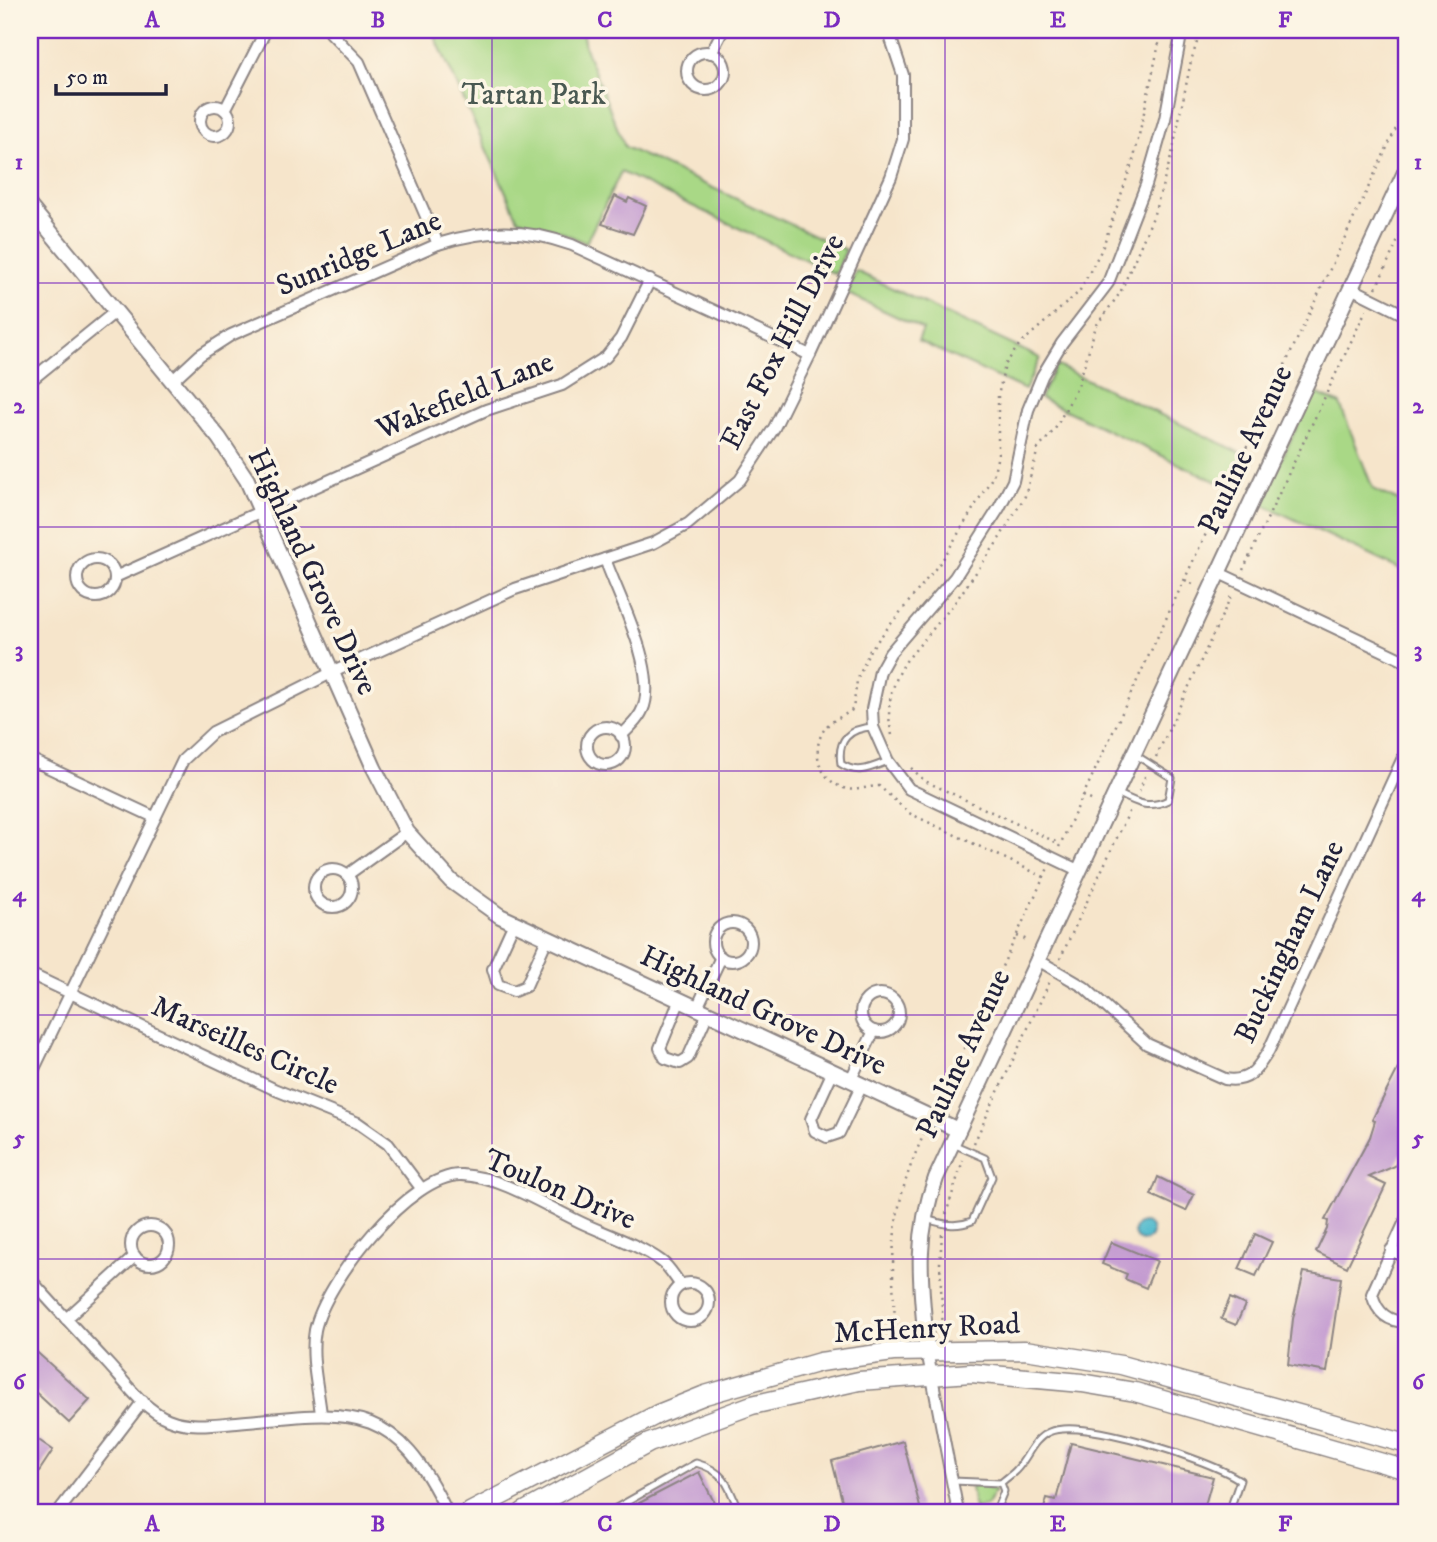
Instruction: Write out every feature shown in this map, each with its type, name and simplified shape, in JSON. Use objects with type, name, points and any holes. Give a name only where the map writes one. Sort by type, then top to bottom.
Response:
[{"type":"main road","name":"McHenry Road","points":[[470,1512],[657,1414],[705,1395],[820,1362],[927,1351],[1025,1350],[1121,1364],[1407,1444]]},
{"type":"main road","name":"McHenry Road","points":[[523,1512],[649,1443],[702,1421],[752,1405],[859,1381],[971,1373],[1019,1376],[1135,1392],[1407,1470]]},
{"type":"street","points":[[225,110],[266,30]]},
{"type":"street","points":[[328,30],[359,62],[438,244]]},
{"type":"street","points":[[711,53],[723,30]]},
{"type":"street","name":"East Fox Hill Drive","points":[[30,1077],[183,760],[213,732],[331,673],[514,589],[653,543],[688,524],[740,480],[774,428],[891,177],[903,139],[903,75],[888,30]]},
{"type":"street","points":[[1077,870],[929,801],[909,789],[888,761],[873,727],[876,687],[885,662],[955,578],[999,508],[1013,481],[1028,410],[1042,376],[1062,343],[1108,283],[1146,185],[1165,119],[1182,30]]},
{"type":"street","name":"Pauline Avenue","points":[[927,1351],[920,1267],[923,1218],[936,1178],[1077,870],[1407,168]]},
{"type":"street","name":"Highland Grove Drive","points":[[30,207],[219,438],[247,481],[331,673],[407,832],[451,881],[514,923],[932,1118],[954,1137]]},
{"type":"street","name":"Sunridge Lane","points":[[172,380],[200,355],[231,335],[438,244],[469,234],[541,234],[650,280],[810,355]]},
{"type":"street","name":"Wakefield Lane","points":[[115,577],[486,410],[562,385],[606,357],[621,338],[650,280]]},
{"type":"street","points":[[1351,289],[1407,316]]},
{"type":"street","points":[[30,381],[115,312]]},
{"type":"street","points":[[606,559],[647,673],[644,707],[636,721],[621,736]]},
{"type":"street","points":[[1217,572],[1407,662]]},
{"type":"street","name":"Buckingham Lane","points":[[1036,959],[1084,987],[1147,1044],[1225,1079],[1239,1082],[1254,1074],[1269,1050],[1407,749]]},
{"type":"street","points":[[30,759],[154,817]]},
{"type":"street","points":[[347,875],[407,832]]},
{"type":"street","points":[[514,923],[493,969],[498,985],[514,990],[526,986],[547,939]]},
{"type":"street","points":[[679,1002],[660,1048],[669,1061],[680,1063],[688,1058],[720,957]]},
{"type":"street","name":"Marseilles Circle","points":[[30,974],[276,1090],[358,1123],[388,1144],[421,1188]]},
{"type":"street","points":[[833,1071],[810,1119],[815,1131],[827,1137],[839,1133],[874,1031]]},
{"type":"street","name":"Toulon Drive","points":[[321,1414],[314,1359],[316,1329],[322,1311],[343,1272],[404,1202],[421,1188],[442,1177],[460,1175],[500,1185],[662,1261],[681,1285]]},
{"type":"street","points":[[1407,1217],[1372,1294],[1380,1312],[1388,1319],[1407,1322]]},
{"type":"street","points":[[1391,1250],[1407,1258]]},
{"type":"street","points":[[66,1318],[135,1256]]},
{"type":"street","points":[[30,1279],[153,1412],[188,1425],[321,1414],[357,1417],[380,1427],[404,1444],[433,1483],[447,1512]]},
{"type":"street","points":[[927,1351],[958,1512]]},
{"type":"street","points":[[58,1512],[142,1401]]},
{"type":"lane","points":[[873,727],[861,727],[847,734],[838,748],[841,764],[851,771],[863,771],[888,761]]},
{"type":"lane","points":[[1114,792],[1144,806],[1158,805],[1168,800],[1172,778],[1132,753]]},
{"type":"lane","points":[[923,1218],[961,1226],[972,1221],[992,1177],[985,1158],[970,1152],[954,1137]]},
{"type":"lane","points":[[953,1481],[1001,1483],[1018,1469],[1031,1447],[1048,1432],[1079,1429],[1130,1440],[1219,1466],[1240,1480],[1229,1512]]},
{"type":"lane","points":[[608,1512],[696,1463],[713,1467],[728,1483],[739,1512]]},
{"type":"lane","points":[[990,1512],[997,1508],[1004,1491],[1001,1483]]},
{"type":"path","points":[[919,590],[967,523],[993,475],[998,456],[1000,382],[1005,365],[1019,345],[1066,306],[1084,286],[1108,235],[1134,158],[1162,30]]},
{"type":"path","points":[[1167,173],[1194,48],[1202,30]]},
{"type":"path","points":[[1387,30],[1407,39]]},
{"type":"path","points":[[896,1333],[891,1261],[894,1225],[907,1174],[1407,105]]},
{"type":"path","points":[[943,1332],[940,1263],[944,1224],[963,1160],[970,1152],[1407,221]]},
{"type":"path","points":[[1058,423],[1073,396]]},
{"type":"path","points":[[894,742],[888,713],[892,687],[906,661],[920,643]]},
{"type":"path","points":[[907,763],[925,781],[1060,844]]},
{"type":"green space","name":"Tartan Park","points":[[432,30],[582,30],[585,48],[625,147],[846,250],[835,274],[621,172],[586,243],[559,231],[518,219]]},
{"type":"green space","points":[[856,271],[1040,358],[1025,390],[918,341],[923,329],[846,293]]},
{"type":"green space","points":[[1056,365],[1254,459],[1238,492],[1040,398]]},
{"type":"green space","points":[[1314,392],[1340,404],[1373,489],[1407,505],[1407,573],[1260,503]]},
{"type":"green space","points":[[975,1484],[995,1490],[987,1505],[974,1509],[971,1487]]},
{"type":"water","points":[[1143,1223],[1151,1228],[1152,1232],[1147,1240],[1143,1241],[1135,1236],[1134,1232],[1139,1224]]},
{"type":"building","points":[[615,196],[627,202],[629,198],[646,206],[633,234],[602,224]]},
{"type":"building","points":[[1407,1051],[1407,1109],[1400,1124],[1407,1127],[1407,1144],[1395,1166],[1369,1177],[1386,1185],[1347,1267],[1316,1252],[1327,1229],[1328,1221],[1325,1220],[1370,1137],[1375,1121],[1372,1120]]},
{"type":"building","points":[[1158,1177],[1194,1195],[1186,1211],[1151,1195]]},
{"type":"building","points":[[1255,1234],[1272,1242],[1256,1276],[1239,1269]]},
{"type":"building","points":[[1111,1242],[1157,1261],[1146,1288],[1125,1279],[1127,1274],[1102,1264]]},
{"type":"building","points":[[1304,1272],[1341,1278],[1327,1372],[1288,1365],[1293,1319]]},
{"type":"building","points":[[1230,1298],[1245,1305],[1236,1325],[1221,1319]]},
{"type":"building","points":[[30,1346],[90,1400],[69,1423],[30,1387]]},
{"type":"building","points":[[30,1434],[53,1450],[30,1485]]},
{"type":"building","points":[[903,1441],[920,1507],[900,1512],[845,1512],[832,1461]]},
{"type":"building","points":[[1071,1443],[1213,1477],[1203,1512],[1043,1512],[1047,1498],[1056,1500]]},
{"type":"building","points":[[699,1472],[715,1504],[700,1512],[622,1512]]}]
